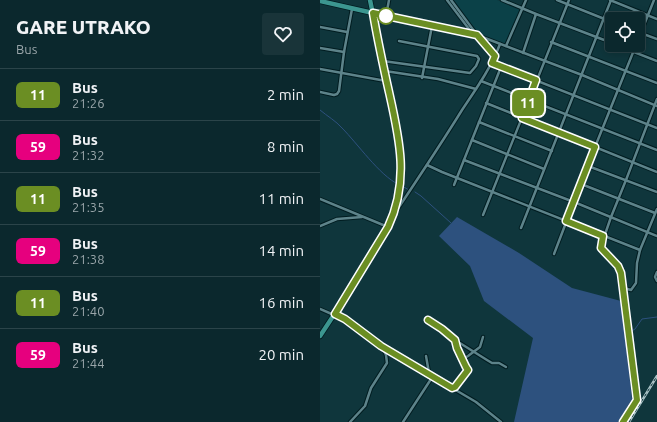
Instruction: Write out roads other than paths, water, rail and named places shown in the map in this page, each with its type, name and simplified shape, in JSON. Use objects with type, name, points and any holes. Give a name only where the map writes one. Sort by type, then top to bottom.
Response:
[{"type":"highway","points":[[320,336],[335,315],[388,227],[395,212],[401,179],[400,145],[370,0]]},
{"type":"highway","points":[[320,1],[373,13]]},
{"type":"street","points":[[386,16],[389,0]]},
{"type":"street","points":[[447,0],[473,34]]},
{"type":"street","points":[[451,0],[495,56]]},
{"type":"street","points":[[502,0],[605,40]]},
{"type":"street","points":[[506,46],[526,0]]},
{"type":"street","points":[[557,0],[604,19]]},
{"type":"street","points":[[483,215],[569,0]]},
{"type":"street","points":[[521,228],[611,0],[657,19]]},
{"type":"street","points":[[645,21],[654,0]]},
{"type":"street","points":[[320,92],[337,94],[339,91],[347,32],[352,9]]},
{"type":"street","points":[[373,13],[477,35],[582,75],[656,106]]},
{"type":"street","points":[[523,53],[536,14]]},
{"type":"street","points":[[422,78],[432,26]]},
{"type":"street","points":[[320,27],[347,32]]},
{"type":"street","points":[[645,35],[657,40]]},
{"type":"street","points":[[382,60],[470,73],[476,66],[479,59],[477,56],[428,48],[399,41]]},
{"type":"street","points":[[551,42],[657,83]]},
{"type":"street","points":[[395,212],[481,81],[492,63],[500,44]]},
{"type":"street","points":[[320,48],[344,52]]},
{"type":"street","points":[[554,254],[580,184],[634,52],[657,61]]},
{"type":"street","points":[[492,63],[657,128]]},
{"type":"street","points":[[454,185],[501,67]]},
{"type":"street","points":[[320,69],[341,74],[387,81]]},
{"type":"street","points":[[385,72],[458,83],[476,89]]},
{"type":"street","points":[[481,81],[657,150]]},
{"type":"street","points":[[623,422],[637,400],[623,288],[621,273],[618,266],[601,248],[603,236],[619,199],[647,124],[656,106],[657,99]]},
{"type":"street","points":[[486,103],[657,172]]},
{"type":"street","points":[[479,122],[552,151]]},
{"type":"street","points":[[472,140],[544,169]]},
{"type":"street","points":[[464,160],[574,202],[657,236]]},
{"type":"street","points":[[427,165],[456,178],[493,191],[640,250]]},
{"type":"street","points":[[588,166],[657,192]]},
{"type":"street","points":[[580,184],[655,213]]},
{"type":"street","points":[[320,199],[388,227]]},
{"type":"street","points":[[623,288],[631,290],[636,283],[637,263],[640,250],[657,209]]},
{"type":"street","points":[[320,226],[337,219],[363,217]]},
{"type":"street","points":[[657,272],[655,277],[657,281]]},
{"type":"street","points":[[321,309],[345,319],[381,346],[476,402],[502,422]]},
{"type":"street","points":[[428,320],[455,340],[487,360],[492,363],[499,363],[506,367]]},
{"type":"street","points":[[463,359],[480,347],[483,337]]},
{"type":"street","points":[[452,388],[455,387],[468,370],[455,345],[455,340]]},
{"type":"street","points":[[350,422],[365,406],[371,388],[387,363],[386,354],[381,346]]},
{"type":"street","points":[[426,356],[429,374]]},
{"type":"street","points":[[404,422],[433,376]]},
{"type":"water","points":[[457,217],[519,253],[572,288],[621,301],[632,399],[618,422],[514,422],[533,338],[484,301],[470,266],[439,236]]},
{"type":"waterway","points":[[320,110],[340,125],[369,159],[384,174],[398,184]]},
{"type":"waterway","points":[[402,186],[409,190]]},
{"type":"waterway","points":[[415,192],[451,223]]},
{"type":"waterway","points":[[630,332],[635,329],[642,319],[657,317]]},
{"type":"railway","points":[[629,422],[657,376]]}]
